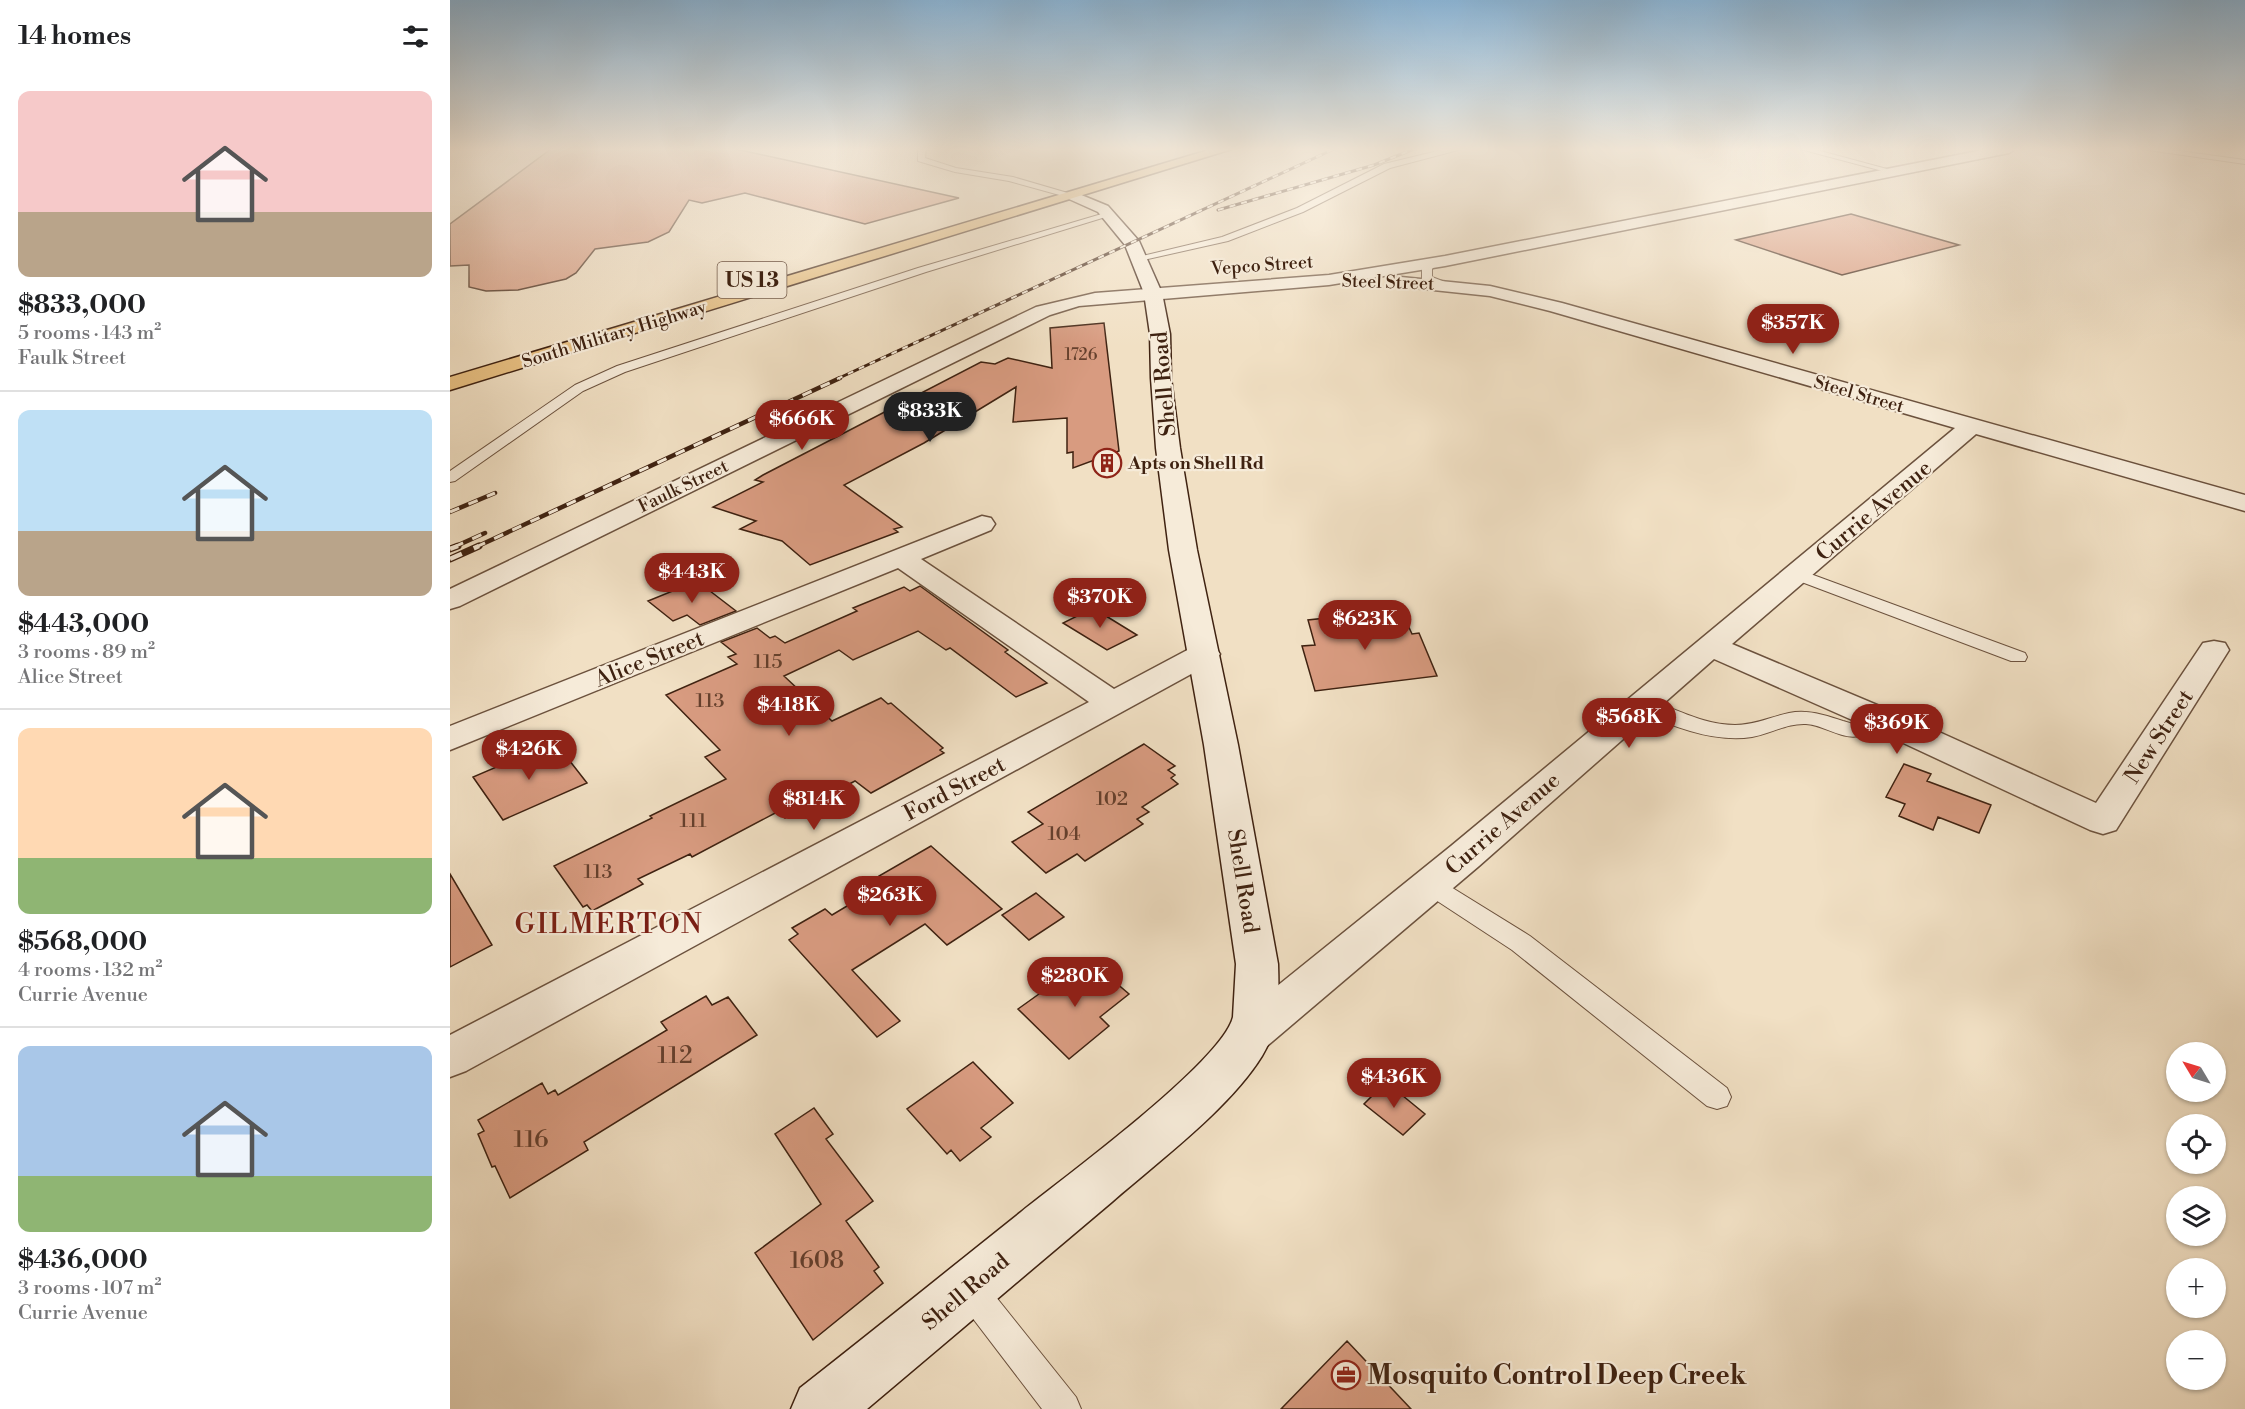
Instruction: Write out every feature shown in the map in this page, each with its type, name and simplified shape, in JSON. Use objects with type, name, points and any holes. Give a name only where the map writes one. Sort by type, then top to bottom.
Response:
[{"type":"main road","name":"South Military Highway","points":[[450,369],[988,215]]},
{"type":"main road","name":"South Military Highway","points":[[450,384],[994,215]]},
{"type":"street","name":"Shell Road","points":[[820,1409],[1169,1123],[1210,1083],[1251,1033],[1256,998],[1257,964],[1168,448],[1161,378],[1160,334],[1153,293],[1133,244],[1108,215]]},
{"type":"street","name":"Vepco Street","points":[[1153,293],[1329,280],[1432,263],[1677,215]]},
{"type":"street","name":"Steel Street","points":[[1329,280],[1441,285],[1490,291],[1556,307],[2245,503]]},
{"type":"street","name":"Faulk Street","points":[[450,600],[1042,311],[1076,301],[1153,293]]},
{"type":"street","name":"Currie Avenue","points":[[1251,1033],[1430,885],[1971,426]]},
{"type":"street","name":"Alice Street","points":[[450,739],[982,524]]},
{"type":"street","points":[[900,557],[1113,703]]},
{"type":"street","name":"New Street","points":[[1711,646],[1896,726],[2103,821],[2214,650]]},
{"type":"street","name":"Ford Street","points":[[450,1057],[1204,654]]},
{"type":"lane","points":[[450,478],[550,406],[579,388],[621,369],[922,270],[1108,215]]},
{"type":"lane","points":[[1139,258],[1225,238],[1287,215]]},
{"type":"lane","points":[[1432,263],[1427,268],[1427,279],[1441,285]]},
{"type":"lane","points":[[1797,574],[2018,657]]},
{"type":"lane","points":[[1643,705],[1668,717],[1713,730],[1749,731],[1773,726],[1790,719],[1817,719],[1852,731]]},
{"type":"lane","points":[[1430,885],[1521,943],[1717,1096]]},
{"type":"lane","points":[[969,1288],[1064,1409]]},
{"type":"building","points":[[462,215],[680,215],[669,232],[648,242],[595,249],[576,273],[566,279],[518,290],[486,291],[469,287],[469,265],[450,266],[450,224]]},
{"type":"building","points":[[829,215],[898,215],[865,224]]},
{"type":"building","points":[[1854,215],[1959,245],[1842,275],[1736,240]]},
{"type":"building","points":[[1104,323],[1119,451],[1073,468],[1073,452],[1067,453],[1067,418],[1013,422],[1016,387],[924,443],[844,485],[902,527],[894,529],[898,532],[810,565],[782,541],[740,529],[756,521],[713,507],[763,482],[755,480],[763,475],[981,362],[995,364],[1008,358],[1052,368],[1050,328]]},
{"type":"building","points":[[697,581],[736,611],[700,625],[687,615],[673,621],[648,601]]},
{"type":"building","points":[[920,586],[1008,650],[1005,652],[1047,683],[1016,697],[950,648],[946,650],[918,631],[853,660],[839,650],[784,676],[832,721],[881,698],[888,704],[891,703],[943,748],[940,750],[944,753],[871,793],[855,781],[785,818],[779,811],[692,857],[690,854],[638,879],[643,884],[592,911],[587,905],[583,907],[554,866],[726,779],[705,757],[720,750],[666,695],[737,664],[728,657],[736,654],[721,642],[757,628],[770,638],[775,636],[785,643],[857,611],[853,608],[904,587],[910,591]]},
{"type":"building","points":[[1093,608],[1137,635],[1107,650],[1063,623]]},
{"type":"building","points":[[1401,610],[1412,634],[1419,633],[1437,676],[1315,691],[1302,646],[1315,645],[1308,620]]},
{"type":"building","points":[[555,742],[587,783],[503,820],[473,777]]},
{"type":"building","points":[[1144,744],[1175,766],[1168,770],[1175,775],[1171,778],[1178,784],[1142,807],[1149,812],[1137,819],[1143,824],[1085,861],[1077,854],[1046,873],[1012,842],[1043,824],[1028,812]]},
{"type":"building","points":[[1904,764],[1931,774],[1927,781],[1991,805],[1979,833],[1938,817],[1933,830],[1899,816],[1905,804],[1886,797]]},
{"type":"building","points":[[931,846],[1002,909],[947,945],[925,924],[852,970],[900,1021],[877,1037],[789,940],[798,934],[792,928],[825,909],[832,915],[884,884],[879,876]]},
{"type":"building","points":[[450,874],[492,945],[450,967]]},
{"type":"building","points":[[1036,893],[1064,917],[1029,940],[1002,915]]},
{"type":"building","points":[[1088,959],[1129,994],[1100,1017],[1109,1026],[1069,1059],[1018,1009]]},
{"type":"building","points":[[706,996],[712,1005],[728,997],[757,1035],[584,1142],[588,1150],[510,1198],[495,1166],[492,1167],[478,1134],[484,1131],[478,1120],[542,1083],[548,1094],[555,1090],[558,1095],[667,1030],[661,1022]]},
{"type":"building","points":[[973,1062],[1013,1103],[981,1128],[991,1137],[960,1161],[951,1150],[947,1154],[907,1109]]},
{"type":"building","points":[[1386,1082],[1425,1114],[1403,1135],[1364,1104]]},
{"type":"building","points":[[814,1108],[833,1134],[826,1139],[873,1201],[846,1221],[879,1267],[874,1271],[883,1283],[813,1340],[755,1253],[821,1204],[775,1134]]},
{"type":"building","name":"Mosquito Control Deep Creek","points":[[1347,1341],[1411,1409],[1281,1409]]},
{"type":"railway","points":[[837,379],[1192,215]]},
{"type":"railway","points":[[476,547],[840,378]]},
{"type":"railway","points":[[450,512],[495,493]]},
{"type":"railway","points":[[454,547],[485,533]]},
{"type":"railway","points":[[450,549],[458,546]]},
{"type":"railway","points":[[450,559],[479,546]]},
{"type":"place","name":"Apts on Shell Rd","points":[[1107,463]]},
{"type":"place","name":"Mosquito Control Deep Creek","points":[[1346,1375]]},
{"type":"district","name":"GILMERTON","points":[[609,923]]}]
